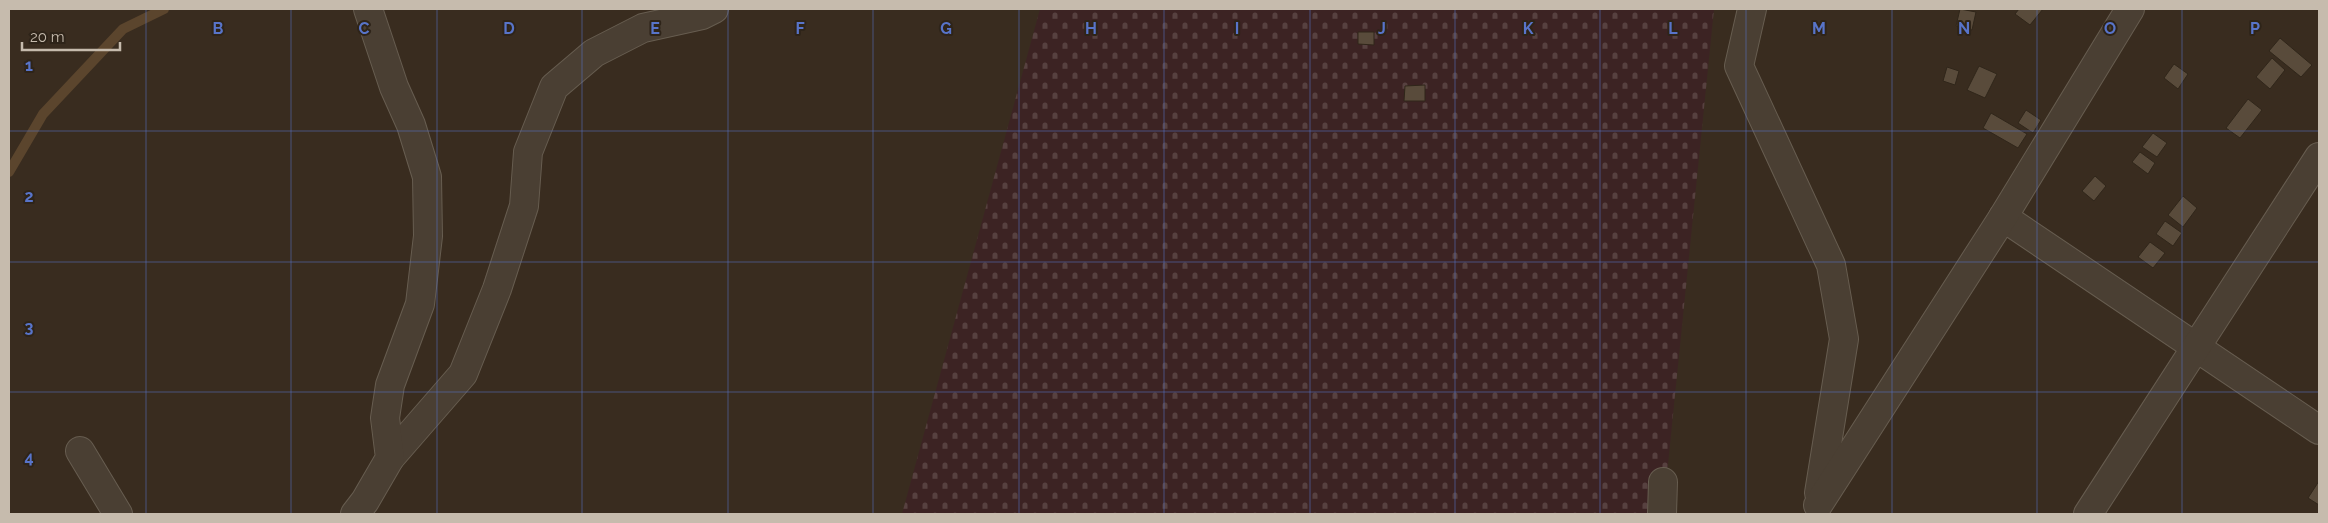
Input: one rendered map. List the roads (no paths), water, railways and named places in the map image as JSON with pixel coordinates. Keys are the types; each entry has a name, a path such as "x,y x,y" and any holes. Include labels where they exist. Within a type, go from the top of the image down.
{"street":[{"path":"368,9 427,177 428,236 420,304 390,385 385,418 390,458"},
{"path":"355,514 365,501 390,458 463,374 497,289 524,206 528,152 554,87 594,53 643,28 702,15 714,9"},
{"path":"1752,9 1739,66 1831,265 1844,339 1826,510"},
{"path":"1826,510 2130,9"},
{"path":"2088,514 2198,347 2319,157"},
{"path":"2003,217 2319,430"},
{"path":"80,451 118,514"},
{"path":"1662,514 1663,482"}],"waterway":[{"path":"9,172 43,114 123,29 164,9"}]}
